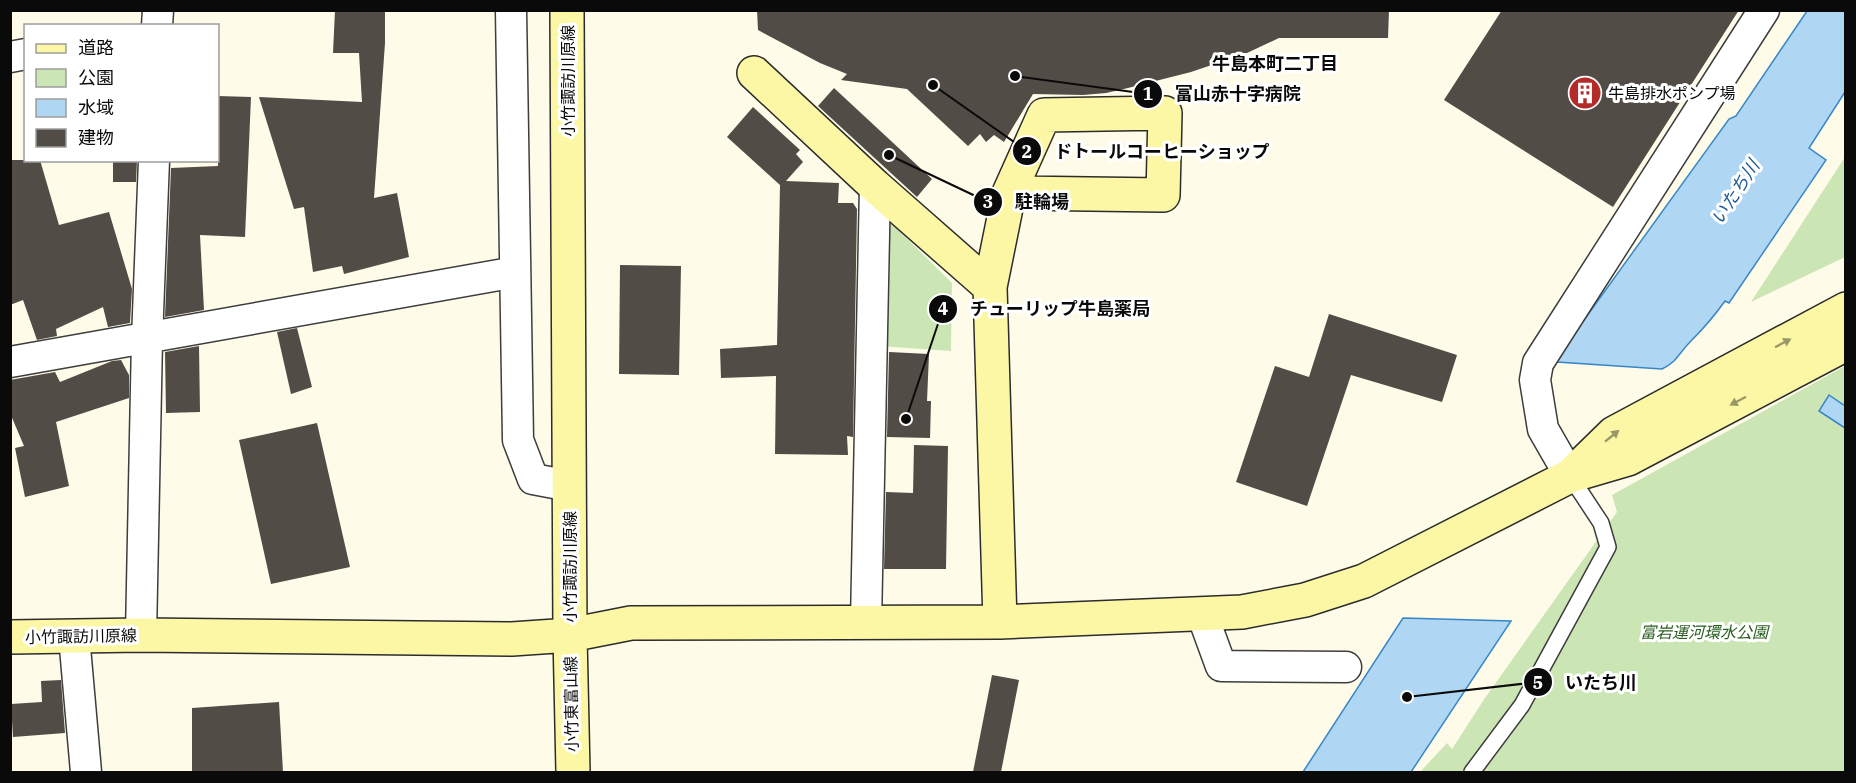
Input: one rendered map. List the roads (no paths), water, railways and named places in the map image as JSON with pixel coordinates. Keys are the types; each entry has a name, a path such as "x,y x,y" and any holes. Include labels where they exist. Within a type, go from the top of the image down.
{"street":[{"path":"511,10 518,441 532,479 570,486"},
{"name":"小竹諏訪川原線","path":"10,637 141,635 512,639 570,635 567,10"},
{"path":"1562,480 1543,429 1535,380 1538,363 1764,10"},
{"path":"753,73 875,186 990,287"},
{"path":"1000,622 990,287 1009,193 1044,115 1165,113 1163,195 1009,193"},
{"path":"141,635 147,339 154,162"},
{"path":"866,623 875,186"},
{"path":"10,362 514,272"},
{"path":"1562,480 1614,433 1845,309"},
{"path":"570,635 631,623 1000,622 1203,614 1242,612 1305,600 1364,581 1562,480 1628,459 1845,344"},
{"path":"1203,614 1221,666 1346,667"},
{"name":"小竹東富山線","path":"570,635 573,772"},
{"path":"74,636 86,772"}],"lane":[{"path":"1472,772 1522,705 1608,547 1601,523 1562,480"}],"water":[{"name":"いたち川","path":"1807,11 1845,11 1845,92 1809,148 1826,160 1729,303 1725,301 1674,361 1662,369 1557,362 1558,356 1729,119 1736,116"},
{"path":"1829,395 1845,406 1845,428 1819,411"},
{"path":"1403,618 1511,621 1411,772 1303,772"}],"place":[{"name":"富山赤十字病院","path":"1015,76"},
{"name":"ドトールコーヒーショップ","path":"933,85"},
{"name":"牛島排水ポンプ場","path":"1585,93"},
{"name":"駐輪場","path":"889,155"},
{"name":"チューリップ牛島薬局","path":"906,419"},
{"name":"いたち川","path":"1407,697"}],"district":[{"name":"牛島本町二丁目","path":"1275,63"}],"park label":[{"name":"富岩運河環水公園","path":"1704,632"}]}
